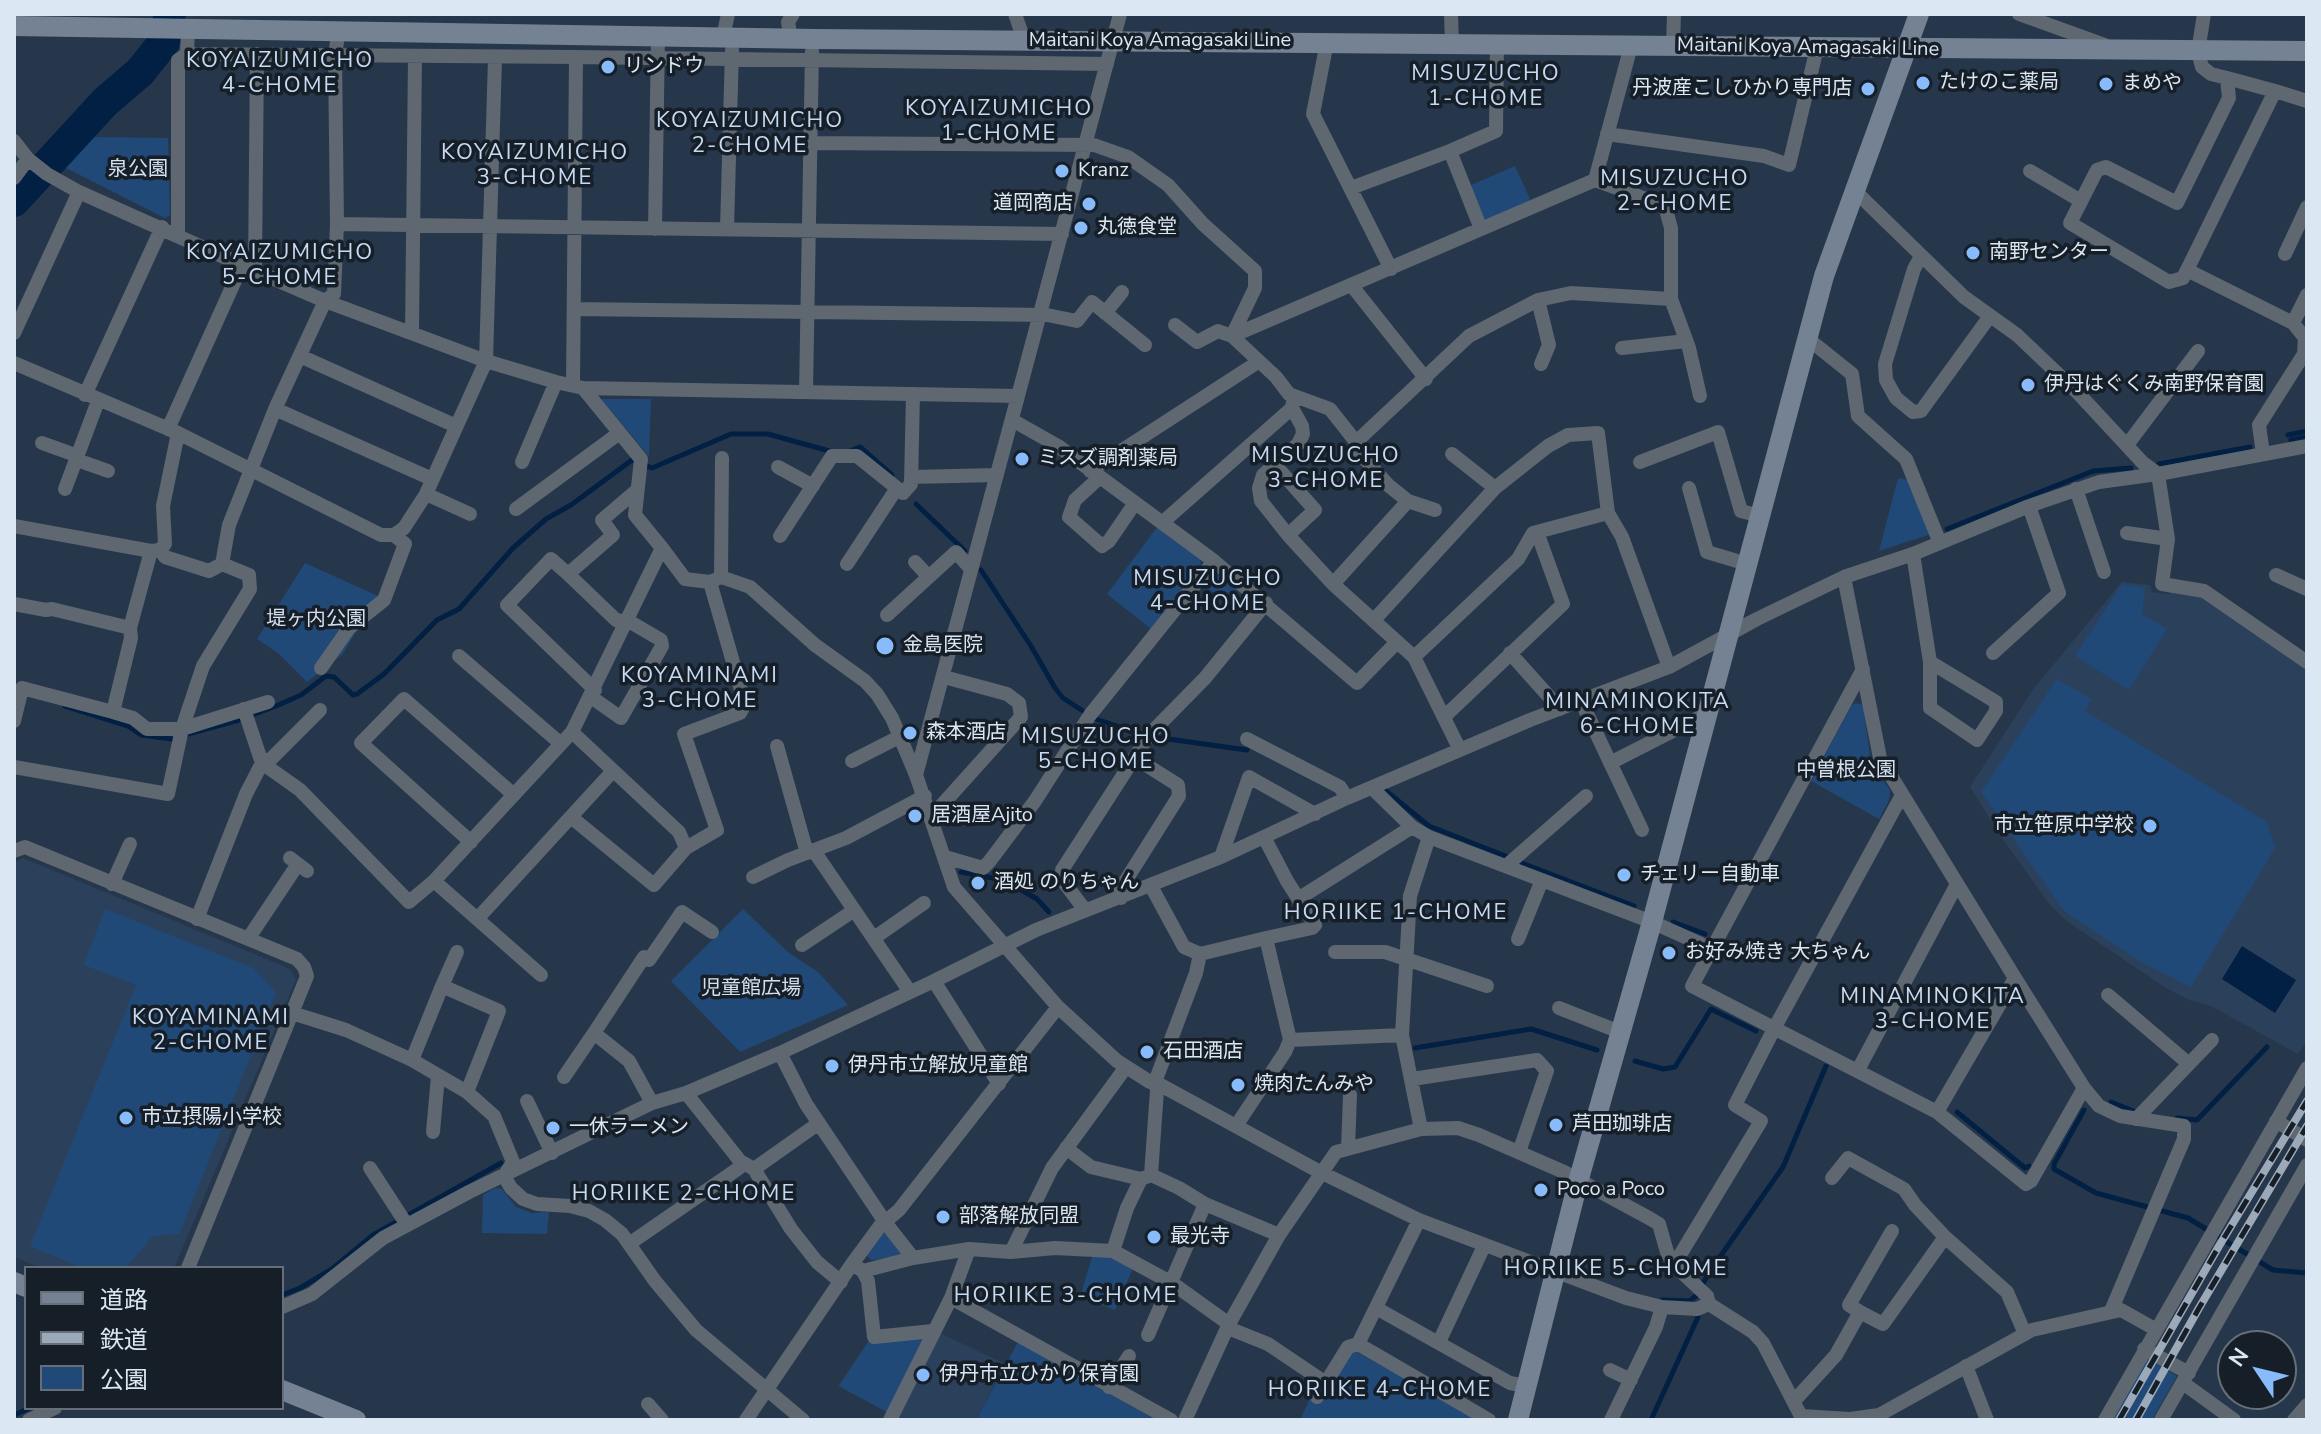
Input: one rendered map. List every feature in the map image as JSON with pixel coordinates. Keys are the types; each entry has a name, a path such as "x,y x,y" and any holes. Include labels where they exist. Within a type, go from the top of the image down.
{"main road":[{"path":"1518,1420 1578,1182 1652,922 1824,276 1919,14"},
{"name":"Maitani Koya Amagasaki Line","path":"14,26 339,30 507,24 658,36 815,39 1114,39 2307,51"},
{"path":"284,1391 356,1420"}],"street":[{"path":"727,229 731,58 728,14"},
{"path":"791,38 788,22 793,14"},
{"path":"1015,14 1024,40"},
{"path":"916,775 1120,14"},
{"path":"1451,14 1452,44"},
{"path":"1673,46 1674,14"},
{"path":"2019,14 2121,51"},
{"path":"2204,14 2198,52 2202,67 2211,74 2307,101"},
{"path":"186,28 187,54"},
{"path":"222,564 229,525 249,469 325,301 334,294 337,224 335,54 339,30"},
{"path":"655,229 658,36"},
{"path":"806,392 811,59 815,39"},
{"path":"1327,42 1313,114 1391,269"},
{"path":"1351,188 1496,131 1497,44"},
{"path":"1595,180 1631,46"},
{"path":"1607,134 1764,156 1789,165 1817,48"},
{"path":"178,235 178,60 187,54 1107,64"},
{"path":"113,712 131,638 130,628 156,550 165,544 163,506 173,431 248,267 257,54"},
{"path":"412,333 415,56"},
{"path":"576,57 573,229 578,387 641,459 635,515 685,579 715,579 750,587 815,645 865,681 877,694 901,736 925,796 954,887 1058,1007 1126,1067 1150,1082 1320,1172 1419,1220 1626,1298 1662,1307 1697,1309 1709,1304"},
{"path":"14,363 173,431 381,535 394,535 404,528 426,494 486,361 495,58"},
{"path":"2227,78 2229,98 2177,203 2106,167 2097,170 2070,223 2169,282 2183,278 2275,91"},
{"path":"14,141 31,162 79,192 325,301 486,361 556,382 578,387 1018,396"},
{"path":"810,143 1094,145 1128,157 1168,185 1203,224 1255,271 1255,288 1232,336"},
{"path":"1450,151 1481,229"},
{"path":"14,178 31,162"},
{"path":"2030,171 2081,201"},
{"path":"1232,336 1595,180 1665,206 1672,237 1671,299 1700,396"},
{"path":"1854,190 1964,297 2017,335 2143,463 2158,474 2168,539 2162,584 2204,591 2307,662"},
{"path":"14,333 79,192"},
{"path":"2285,254 2307,207"},
{"path":"337,224 1062,234"},
{"path":"65,489 77,458 92,398 162,227"},
{"path":"1921,256 1914,269 1885,364 1886,380 1896,398 1913,412 1921,411 1990,316"},
{"path":"2187,270 2293,323 2305,338 2304,354 2259,425 2263,454"},
{"path":"1352,286 1426,379"},
{"path":"1105,313 1122,292"},
{"path":"1356,442 1469,336 1538,300 1571,293 1671,299"},
{"path":"2293,323 2307,295"},
{"path":"1538,300 1549,345 1541,364"},
{"path":"574,309 1047,315 1077,321 1092,302 1145,345"},
{"path":"1175,325 1197,342 1218,331 1232,336 1292,402 1303,434 1298,444 1261,479 1260,497 1288,535 1333,584 1414,657 1460,750"},
{"path":"1807,338 1852,374 1858,416 1906,459 1940,543"},
{"path":"1622,348 1686,341"},
{"path":"300,356 456,426"},
{"path":"2127,445 2196,361"},
{"path":"1135,503 1109,541 1102,546 1069,517 1075,500 1094,475 1258,362"},
{"path":"522,462 556,382"},
{"path":"780,536 832,456 857,456 903,493 911,484 913,394"},
{"path":"1292,402 1330,409 1356,442 1357,450 1388,485 1408,501 1435,510"},
{"path":"1163,522 1292,402"},
{"path":"275,409 432,479"},
{"path":"1012,420 1058,446 1163,522 1266,603 1357,683 1397,642"},
{"path":"1640,462 1718,432 1741,511 1760,516"},
{"path":"1374,620 1495,488 1548,446 1568,435 1598,433 1608,513 1622,537 1669,667"},
{"path":"516,509 618,434"},
{"path":"42,443 108,471"},
{"path":"284,1306 312,1294 383,1238 652,1103 686,1093 780,1053 1085,910 1221,857 1460,750 1669,667 1757,619 1844,577 1913,554 2029,506 2099,482 2307,446"},
{"path":"1452,454 1495,488"},
{"path":"571,817 654,885 686,848 717,830 684,734 740,713 745,704 715,579 722,458"},
{"path":"1274,464 1315,510 1288,535"},
{"path":"778,467 813,486"},
{"path":"911,477 997,475"},
{"path":"847,564 897,488"},
{"path":"1689,488 1707,552 1747,564"},
{"path":"2076,489 2104,572"},
{"path":"568,574 613,535 602,520 636,491"},
{"path":"426,494 470,514"},
{"path":"1333,584 1408,501"},
{"path":"1993,653 2059,593 2029,506"},
{"path":"1414,657 1518,559 1533,533 1608,513"},
{"path":"14,526 156,550 165,557 209,571 222,564"},
{"path":"1444,717 1563,604 1537,532"},
{"path":"2127,533 2168,539"},
{"path":"321,668 349,628 384,600 405,544 394,535"},
{"path":"244,709 262,763 300,790 409,902 434,881 572,732 662,548"},
{"path":"887,615 956,552 971,569"},
{"path":"1913,554 1930,662 1930,708 1977,740 1996,711 1996,702 1930,662"},
{"path":"551,559 568,574 616,620 625,621 661,640 662,646 621,718 507,605 551,559"},
{"path":"945,857 983,868 989,862 1035,801 1090,715 1214,561"},
{"path":"915,562 929,577"},
{"path":"14,767 168,794 182,729 203,666 250,589 249,575 222,564"},
{"path":"1844,577 1880,758 2015,978 2084,1088 2099,1106 2136,1119 2184,1126 2184,1139 2111,1311"},
{"path":"2283,583 2307,589"},
{"path":"1085,910 1063,881 1062,870 1149,735 1205,678 1266,603"},
{"path":"14,604 52,609 130,628"},
{"path":"1510,653 1560,709"},
{"path":"459,656 560,743"},
{"path":"1863,669 1692,986 1937,1112 2026,1184 2031,1181 2084,1088"},
{"path":"932,816 1021,717 1019,703 1007,694 944,677"},
{"path":"14,721 18,687 133,718 147,729 182,729 268,702"},
{"path":"471,842 361,743 404,699 514,795"},
{"path":"1581,701 1642,830"},
{"path":"197,919 246,794 262,763 271,759 320,710"},
{"path":"1610,763 1708,713"},
{"path":"572,732 679,832 686,848"},
{"path":"852,761 901,736"},
{"path":"1247,739 1340,787 1347,798"},
{"path":"777,746 810,852 910,992"},
{"path":"1121,898 1121,888 1179,796 1178,785 1135,758"},
{"path":"478,918 612,772"},
{"path":"1221,857 1249,777 1315,814"},
{"path":"1372,788 1412,827 1429,837 1652,922 1712,949"},
{"path":"1674,1265 1761,1121 1735,1105 1902,795"},
{"path":"753,877 846,838 925,796"},
{"path":"1506,866 1586,796"},
{"path":"1298,899 1412,827"},
{"path":"1151,886 1184,947 1200,954 1312,928 1315,925 1264,837"},
{"path":"1421,1129 1402,1035 1410,896 1429,837"},
{"path":"112,884 130,844"},
{"path":"14,851 25,847 297,959 304,967 307,976 189,1266"},
{"path":"248,939 298,864"},
{"path":"1518,939 1542,880"},
{"path":"434,881 541,975"},
{"path":"1858,1070 1957,884"},
{"path":"874,938 924,903"},
{"path":"802,945 853,911"},
{"path":"565,1066 594,1033 644,957 649,960 682,912 712,932"},
{"path":"1236,1126 1290,1040 1266,938"},
{"path":"412,1060 457,952"},
{"path":"1335,952 1385,952 1487,986"},
{"path":"1113,1251 1127,1208 1146,1177 1157,1090 1155,1082 1196,973 1200,954"},
{"path":"638,967 650,977"},
{"path":"1937,1112 2015,978"},
{"path":"934,981 999,1084"},
{"path":"442,986 499,1011 467,1092"},
{"path":"2108,995 2189,1064"},
{"path":"746,1420 841,1282 857,1268 885,1222 899,1210 1058,1007"},
{"path":"1559,1008 1620,1032"},
{"path":"292,1013 346,1030 412,1060 467,1092 494,1116 513,1162 504,1176"},
{"path":"594,1033 629,1061 652,1103"},
{"path":"1290,1040 1402,1035"},
{"path":"2136,1119 2212,1040"},
{"path":"780,1053 819,1123 885,1222 913,1258"},
{"path":"1412,1079 1537,1060 1547,1071 1519,1152"},
{"path":"1011,1252 1052,1168 1126,1067"},
{"path":"2105,1420 2307,1068"},
{"path":"433,1132 438,1076"},
{"path":"686,1093 740,1161 754,1169 791,1229 817,1262 841,1282"},
{"path":"1348,1148 1350,1095"},
{"path":"527,1101 552,1153"},
{"path":"2276,1121 2307,1140"},
{"path":"754,1169 819,1123"},
{"path":"1185,1420 1228,1326 1279,1235 1336,1152 1421,1129 1458,1128 1519,1152 1564,1172 1659,1224 1674,1265 1707,1296 1709,1304 1753,1332 1763,1343 1802,1418 1879,1415 2032,1330 2121,1310 2155,1329"},
{"path":"1066,1148 1091,1167 1146,1177 1179,1188 1205,1204 1279,1235"},
{"path":"1832,1178 1848,1158 1904,1189 1945,1237 2007,1292 2025,1334"},
{"path":"629,1244 739,1168 740,1161"},
{"path":"2161,1420 2307,1165"},
{"path":"370,1168 407,1225"},
{"path":"504,1176 523,1199 537,1204 570,1206 589,1211 605,1220 629,1244 696,1330 803,1420"},
{"path":"1148,1335 1205,1204"},
{"path":"1317,1397 1348,1347 1358,1344 1419,1220"},
{"path":"1892,1231 1849,1305 1883,1324 1945,1237"},
{"path":"1439,1342 1484,1246"},
{"path":"857,1268 969,1249 1011,1252 1055,1248 1113,1251 1172,1283 1228,1326 1268,1344 1326,1383"},
{"path":"890,1420 951,1298 969,1249"},
{"path":"857,1268 868,1281 874,1337 933,1331"},
{"path":"951,1298 1171,1420"},
{"path":"1611,1420 1631,1380 1646,1331 1662,1307"},
{"path":"1376,1308 1510,1383 1526,1386"},
{"path":"1794,1401 1836,1355 1860,1312"},
{"path":"1358,1344 1489,1420"},
{"path":"2144,1349 2186,1378 2234,1420"},
{"path":"1109,1387 1129,1356"},
{"path":"1966,1366 1987,1420"},
{"path":"1610,1370 1631,1380"},
{"path":"1898,1403 1904,1420"},
{"path":"648,1404 662,1420"},
{"path":"2294,1420 2307,1405"},
{"path":"29,1420 51,1410"}],"shaded area":[{"name":"市立笹原中学校","path":"2122,582 2150,585 2152,592 2169,594 2173,590 2202,595 2307,667 2307,1040 2298,1054 2211,1006 2189,1000 2166,988 2068,922 2050,905 1970,787 2034,688"},
{"name":"市立摂陽小学校","path":"23,858 290,969 296,979 175,1266 36,1266 14,1257 14,863"},
{"path":"2242,946 2296,980 2275,1013 2222,979"},
{"name":"伊丹市立ひかり保育園","path":"940,1333 1005,1364 976,1420 892,1420 888,1413 838,1386 868,1342"}],"green space":[{"name":"泉公園","path":"91,137 168,138 170,215 165,218 64,167"},
{"path":"1515,166 1531,201 1487,220 1483,218 1469,186"},
{"path":"601,399 651,399 649,456"},
{"path":"1898,478 1910,480 1931,534 1879,551"},
{"path":"1158,526 1200,559 1201,565 1151,629 1107,594"},
{"name":"堤ヶ内公園","path":"305,563 378,596 342,655 307,682 278,653 257,639"},
{"path":"1212,573 1218,573 1239,588 1227,603 1203,585"},
{"path":"2122,584 2145,588 2142,614 2167,629 2129,690 2075,656"},
{"path":"2057,679 2091,699 2085,711 2267,822 2275,848 2191,987 2141,962 2064,911 1981,792"},
{"name":"中曽根公園","path":"1852,705 1863,705 1871,763 1890,790 1889,800 1879,819 1811,781"},
{"path":"105,909 253,968 276,992 179,1234 153,1236 127,1266 77,1266 30,1246 136,985 84,965"},
{"name":"児童館広場","path":"743,909 789,953 818,972 848,1005 740,1052 671,981"},
{"path":"495,1188 502,1189 516,1207 532,1213 549,1212 547,1234 482,1233 483,1195"},
{"path":"883,1233 888,1234 903,1255 901,1258 871,1260 866,1255"},
{"path":"1108,1253 1134,1266 1115,1310 1080,1297 1093,1254"},
{"path":"922,1340 887,1412 839,1386 869,1341"},
{"path":"1018,1342 1156,1420 976,1420"},
{"path":"1353,1350 1480,1420 1300,1420 1311,1396"},
{"path":"2147,1359 2177,1376 2152,1420 2113,1420"}],"waterway":[{"path":"14,201 105,102 140,72 164,42 170,14"},
{"path":"2288,435 2307,431"},
{"path":"188,734 276,706 301,695 326,676 334,677 353,695 357,694 384,674 437,620 459,609 513,548 546,519 571,505 632,460 652,468 731,434 768,434 833,452"},
{"path":"2291,440 2307,437"},
{"path":"850,451 860,447 892,475"},
{"path":"2159,464 2250,447"},
{"path":"1947,529 2093,471 2131,468"},
{"path":"916,504 965,551"},
{"path":"981,570 1055,688 1063,698 1086,713"},
{"path":"65,706 128,726 141,735 172,739"},
{"path":"1096,719 1143,735"},
{"path":"1154,737 1247,750"},
{"path":"1386,791 1429,826 1508,857"},
{"path":"1519,862 1634,906"},
{"path":"961,872 993,878 1016,887 1037,899 1049,912"},
{"path":"1673,922 1705,934"},
{"path":"1635,1061 1663,1069 1675,1067 1711,1009 1756,1031"},
{"path":"1415,1048 1531,1029 1597,1050"},
{"path":"2177,1118 2197,1120 2267,1047"},
{"path":"1702,1286 1783,1167 1826,1066"},
{"path":"2111,1102 2136,1112"},
{"path":"2084,1110 2054,1169 2096,1193 2188,1218 2273,1270 2307,1273"},
{"path":"1957,1112 2025,1168 2029,1166"},
{"path":"284,1294 332,1269 373,1235 501,1163"},
{"path":"1662,1300 1690,1301 1697,1295"},
{"path":"1651,1420 1698,1317"},
{"path":"14,1415 25,1410"}],"railway":[{"path":"2119,1420 2307,1101"},
{"path":"2136,1420 2307,1126"}],"place":[{"name":"リンドウ","path":"608,67"},
{"name":"たけのこ薬局","path":"1923,83"},
{"name":"まめや","path":"2106,84"},
{"name":"丹波産こしひかり専門店","path":"1868,89"},
{"name":"Kranz","path":"1062,171"},
{"name":"道岡商店","path":"1089,204"},
{"name":"丸徳食堂","path":"1081,228"},
{"name":"南野センター","path":"1973,253"},
{"name":"伊丹はぐくみ南野保育園","path":"2028,385"},
{"name":"ミスズ調剤薬局","path":"1022,459"},
{"name":"金島医院","path":"885,646"},
{"name":"森本酒店","path":"910,733"},
{"name":"居酒屋Ajito","path":"915,816"},
{"name":"市立笹原中学校","path":"2150,826"},
{"name":"チェリー自動車","path":"1624,875"},
{"name":"酒処 のりちゃん","path":"978,883"},
{"name":"お好み焼き 大ちゃん","path":"1669,953"},
{"name":"石田酒店","path":"1147,1052"},
{"name":"伊丹市立解放児童館","path":"832,1066"},
{"name":"焼肉たんみや","path":"1238,1085"},
{"name":"市立摂陽小学校","path":"126,1118"},
{"name":"芦田珈琲店","path":"1556,1125"},
{"name":"一休ラーメン","path":"553,1128"},
{"name":"Poco a Poco","path":"1541,1190"},
{"name":"部落解放同盟","path":"943,1217"},
{"name":"最光寺","path":"1154,1237"},
{"name":"伊丹市立ひかり保育園","path":"923,1375"}],"district":[{"name":"KOYAIZUMICHO 4-CHOME","path":"280,74"},
{"name":"MISUZUCHO 1-CHOME","path":"1486,88"},
{"name":"KOYAIZUMICHO 1-CHOME","path":"999,122"},
{"name":"KOYAIZUMICHO 2-CHOME","path":"750,134"},
{"name":"KOYAIZUMICHO 3-CHOME","path":"535,166"},
{"name":"MISUZUCHO 2-CHOME","path":"1675,192"},
{"name":"KOYAIZUMICHO 5-CHOME","path":"280,266"},
{"name":"MISUZUCHO 3-CHOME","path":"1326,470"},
{"name":"MISUZUCHO 4-CHOME","path":"1208,592"},
{"name":"KOYAMINAMI 3-CHOME","path":"700,690"},
{"name":"MINAMINOKITA 6-CHOME","path":"1638,716"},
{"name":"MISUZUCHO 5-CHOME","path":"1096,750"},
{"name":"HORIIKE 1-CHOME","path":"1396,914"},
{"name":"MINAMINOKITA 3-CHOME","path":"1933,1010"},
{"name":"KOYAMINAMI 2-CHOME","path":"211,1032"},
{"name":"HORIIKE 2-CHOME","path":"684,1195"},
{"name":"HORIIKE 5-CHOME","path":"1616,1270"},
{"name":"HORIIKE 3-CHOME","path":"1066,1297"},
{"name":"HORIIKE 4-CHOME","path":"1380,1391"}]}
